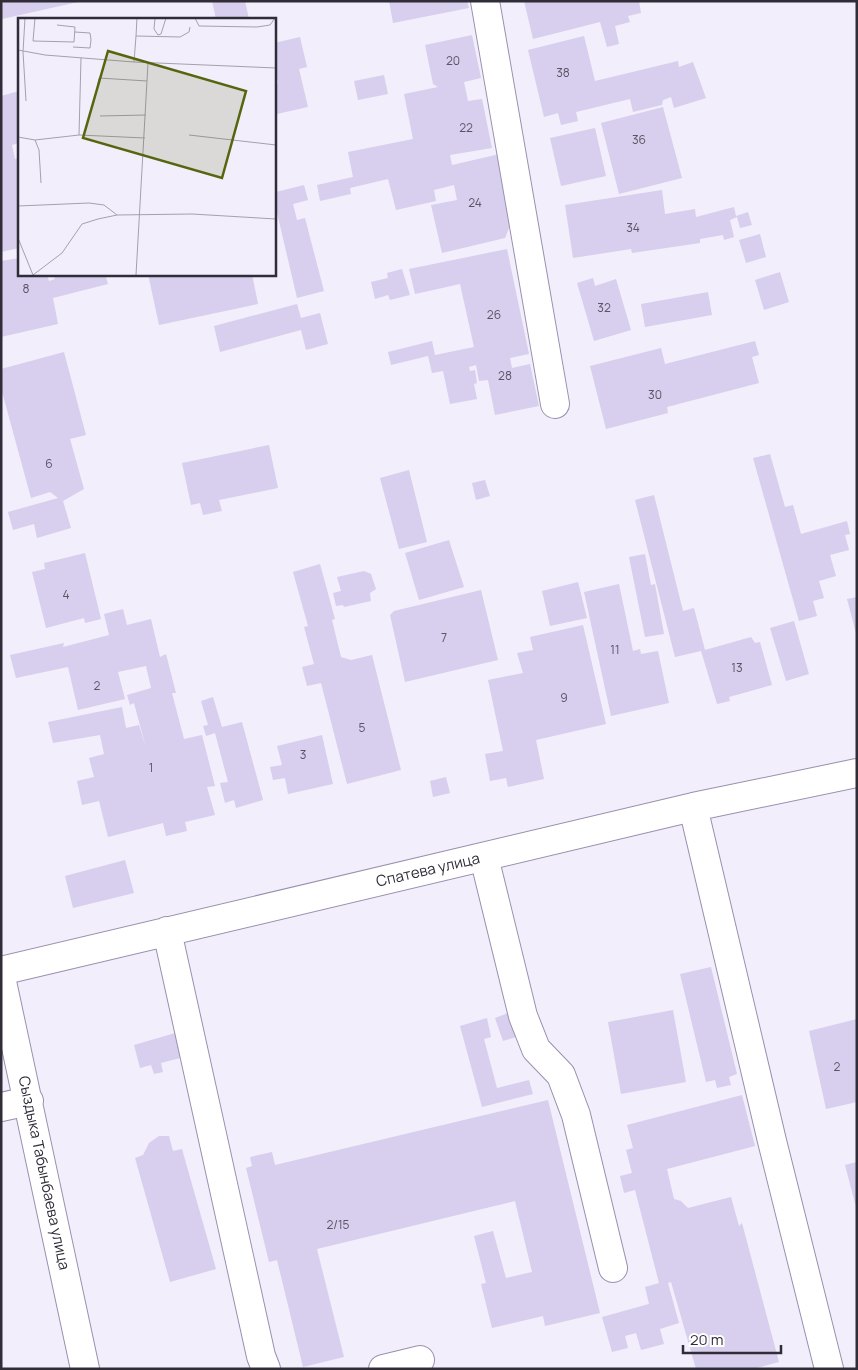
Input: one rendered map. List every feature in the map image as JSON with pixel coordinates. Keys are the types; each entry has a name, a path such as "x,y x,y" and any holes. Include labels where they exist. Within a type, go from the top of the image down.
{"street":[{"path":"485,1 555,404"},
{"name":"Спатева улица","path":"1,971 693,807 857,773"},
{"path":"693,807 772,1141 829,1369"},
{"path":"484,857 523,1016 536,1049 561,1075 576,1115 613,1268"},
{"path":"167,932 261,1356 266,1369"},
{"name":"Сыздыка Табынбаева улица","path":"1,977 85,1369"},
{"path":"1,1107 29,1101"},
{"path":"382,1369 420,1360"}],"building":[{"path":"1,1 78,1 78,2 2,19"},
{"path":"212,1 245,1 249,18 216,18"},
{"path":"389,1 467,1 469,8 393,23"},
{"path":"524,1 639,1 641,13 628,16 630,22 615,26 619,44 607,47 600,22 533,39"},
{"path":"472,35 481,78 464,82 468,101 482,99 492,148 450,155 452,165 504,153 513,189 503,191 511,223 505,238 442,253 431,205 457,200 454,185 434,190 436,201 396,210 388,179 350,188 351,194 320,201 317,185 353,177 348,152 413,139 404,94 438,87 433,84 425,45"},
{"path":"584,36 595,81 678,61 679,67 693,62 706,98 674,108 671,97 663,100 662,105 633,112 630,99 576,112 578,121 561,125 558,113 544,117 528,50"},
{"path":"300,37 307,67 299,69 308,107 277,114 275,84 278,83 275,68 275,43"},
{"path":"384,75 388,94 358,100 354,81"},
{"path":"18,91 18,143 12,145 15,159 18,158 18,248 1,252 1,96"},
{"path":"663,107 682,178 619,194 601,123"},
{"path":"595,128 606,176 561,186 550,138"},
{"path":"304,185 308,200 293,204 297,220 305,218 324,291 297,298 275,204 276,192"},
{"path":"662,190 665,214 695,209 696,217 734,207 736,216 748,212 752,225 740,228 737,217 730,220 734,237 724,240 723,235 700,239 700,243 632,253 631,249 573,258 565,205"},
{"path":"760,234 766,257 746,263 739,240"},
{"path":"507,249 529,354 510,358 512,368 530,364 539,406 495,415 488,380 479,381 476,365 469,367 470,371 475,370 477,383 474,384 477,399 450,404 443,371 432,373 428,356 391,365 388,352 432,341 435,355 474,347 460,284 415,294 409,269"},
{"path":"18,258 18,275 47,275 49,281 55,279 53,275 105,275 108,284 53,298 58,324 1,337 1,261"},
{"path":"402,269 410,295 390,300 388,295 375,299 371,282 388,278 387,273"},
{"path":"780,272 789,302 764,310 755,280"},
{"path":"148,275 252,275 258,304 159,325"},
{"path":"593,278 595,286 616,279 631,330 594,341 577,283"},
{"path":"708,292 712,315 645,327 641,304"},
{"path":"297,304 301,318 320,313 328,344 306,350 301,330 220,352 214,326"},
{"path":"755,341 759,355 752,357 759,383 667,407 668,413 606,429 590,366 661,348 665,364"},
{"path":"64,352 86,435 70,439 84,489 63,501 71,528 37,538 34,524 13,530 8,512 58,498 50,492 31,498 1,388 1,369"},
{"path":"269,445 278,488 219,500 222,511 203,515 200,503 191,505 182,463"},
{"path":"770,454 785,507 793,505 801,534 847,521 850,534 845,535 849,550 830,555 836,576 819,581 824,598 813,601 817,616 799,621 753,458"},
{"path":"409,470 427,542 399,549 380,478"},
{"path":"485,480 490,496 476,500 472,483"},
{"path":"654,495 683,611 694,608 705,650 751,637 755,643 760,642 772,685 729,697 730,701 717,704 701,651 675,657 635,500"},
{"path":"449,540 464,587 419,600 405,553"},
{"path":"85,553 101,619 85,623 84,618 46,628 32,572 45,569 44,563"},
{"path":"645,554 651,585 655,584 664,634 645,637 629,557"},
{"path":"320,564 335,619 332,620 341,657 351,660 372,655 401,770 347,784 321,683 307,686 302,667 314,664 304,627 308,626 293,572"},
{"path":"364,571 371,574 376,589 370,593 371,601 344,607 343,605 336,606 333,593 341,591 337,577"},
{"path":"578,582 587,618 550,626 542,591"},
{"path":"619,584 633,651 640,649 641,654 658,651 669,703 611,716 584,592"},
{"path":"481,590 498,660 405,682 390,615 394,611"},
{"path":"857,597 857,633 856,633 847,599"},
{"path":"123,609 127,625 151,619 160,657 166,654 176,693 172,693 184,739 202,735 215,786 207,787 215,815 185,822 187,831 166,836 163,823 108,837 99,801 82,805 77,781 94,777 89,758 104,754 100,735 53,743 48,722 122,707 126,728 139,725 146,748 134,703 130,705 127,695 151,688 146,666 118,672 125,699 78,710 68,667 16,678 10,655 64,643 63,647 109,635 104,614"},
{"path":"794,621 809,674 786,681 770,628"},
{"path":"583,625 606,724 536,740 544,779 508,787 506,778 490,781 485,754 503,751 488,680 523,673 517,653 533,650 530,637"},
{"path":"213,697 222,727 242,722 263,800 236,808 234,800 225,803 220,783 228,782 215,733 206,736 203,726 208,725 201,701"},
{"path":"322,735 333,784 288,794 285,778 273,780 270,767 282,765 277,746"},
{"path":"446,777 450,793 433,797 430,781"},
{"path":"125,860 134,893 73,908 65,876"},
{"path":"711,967 737,1074 729,1077 731,1085 717,1088 715,1080 706,1082 680,974"},
{"path":"673,1010 686,1082 621,1094 608,1022"},
{"path":"508,1013 516,1037 503,1041 495,1018"},
{"path":"487,1018 491,1037 484,1039 497,1088 529,1080 533,1094 482,1107 460,1026"},
{"path":"857,1019 857,1102 826,1109 809,1031"},
{"path":"182,1031 188,1056 161,1063 163,1072 154,1074 151,1065 140,1068 134,1045"},
{"path":"742,1095 755,1146 667,1169 674,1199 681,1201 688,1208 731,1197 739,1226 742,1223 779,1362 753,1369 696,1369 671,1282 668,1283 679,1323 660,1329 664,1344 641,1350 636,1333 625,1336 628,1348 612,1352 602,1317 649,1304 645,1287 659,1283 635,1190 624,1193 620,1176 632,1173 626,1150 633,1148 627,1125"},
{"path":"548,1100 600,1313 545,1326 543,1316 492,1328 481,1284 486,1283 474,1236 493,1231 506,1278 532,1272 515,1201 317,1249 344,1357 303,1367 277,1260 269,1262 246,1168 252,1166 250,1157 272,1152 275,1165"},
{"path":"159,1136 169,1136 173,1151 182,1149 216,1269 170,1282 135,1158 143,1155 149,1143"},
{"path":"857,1162 857,1207 856,1207 845,1165"}]}
